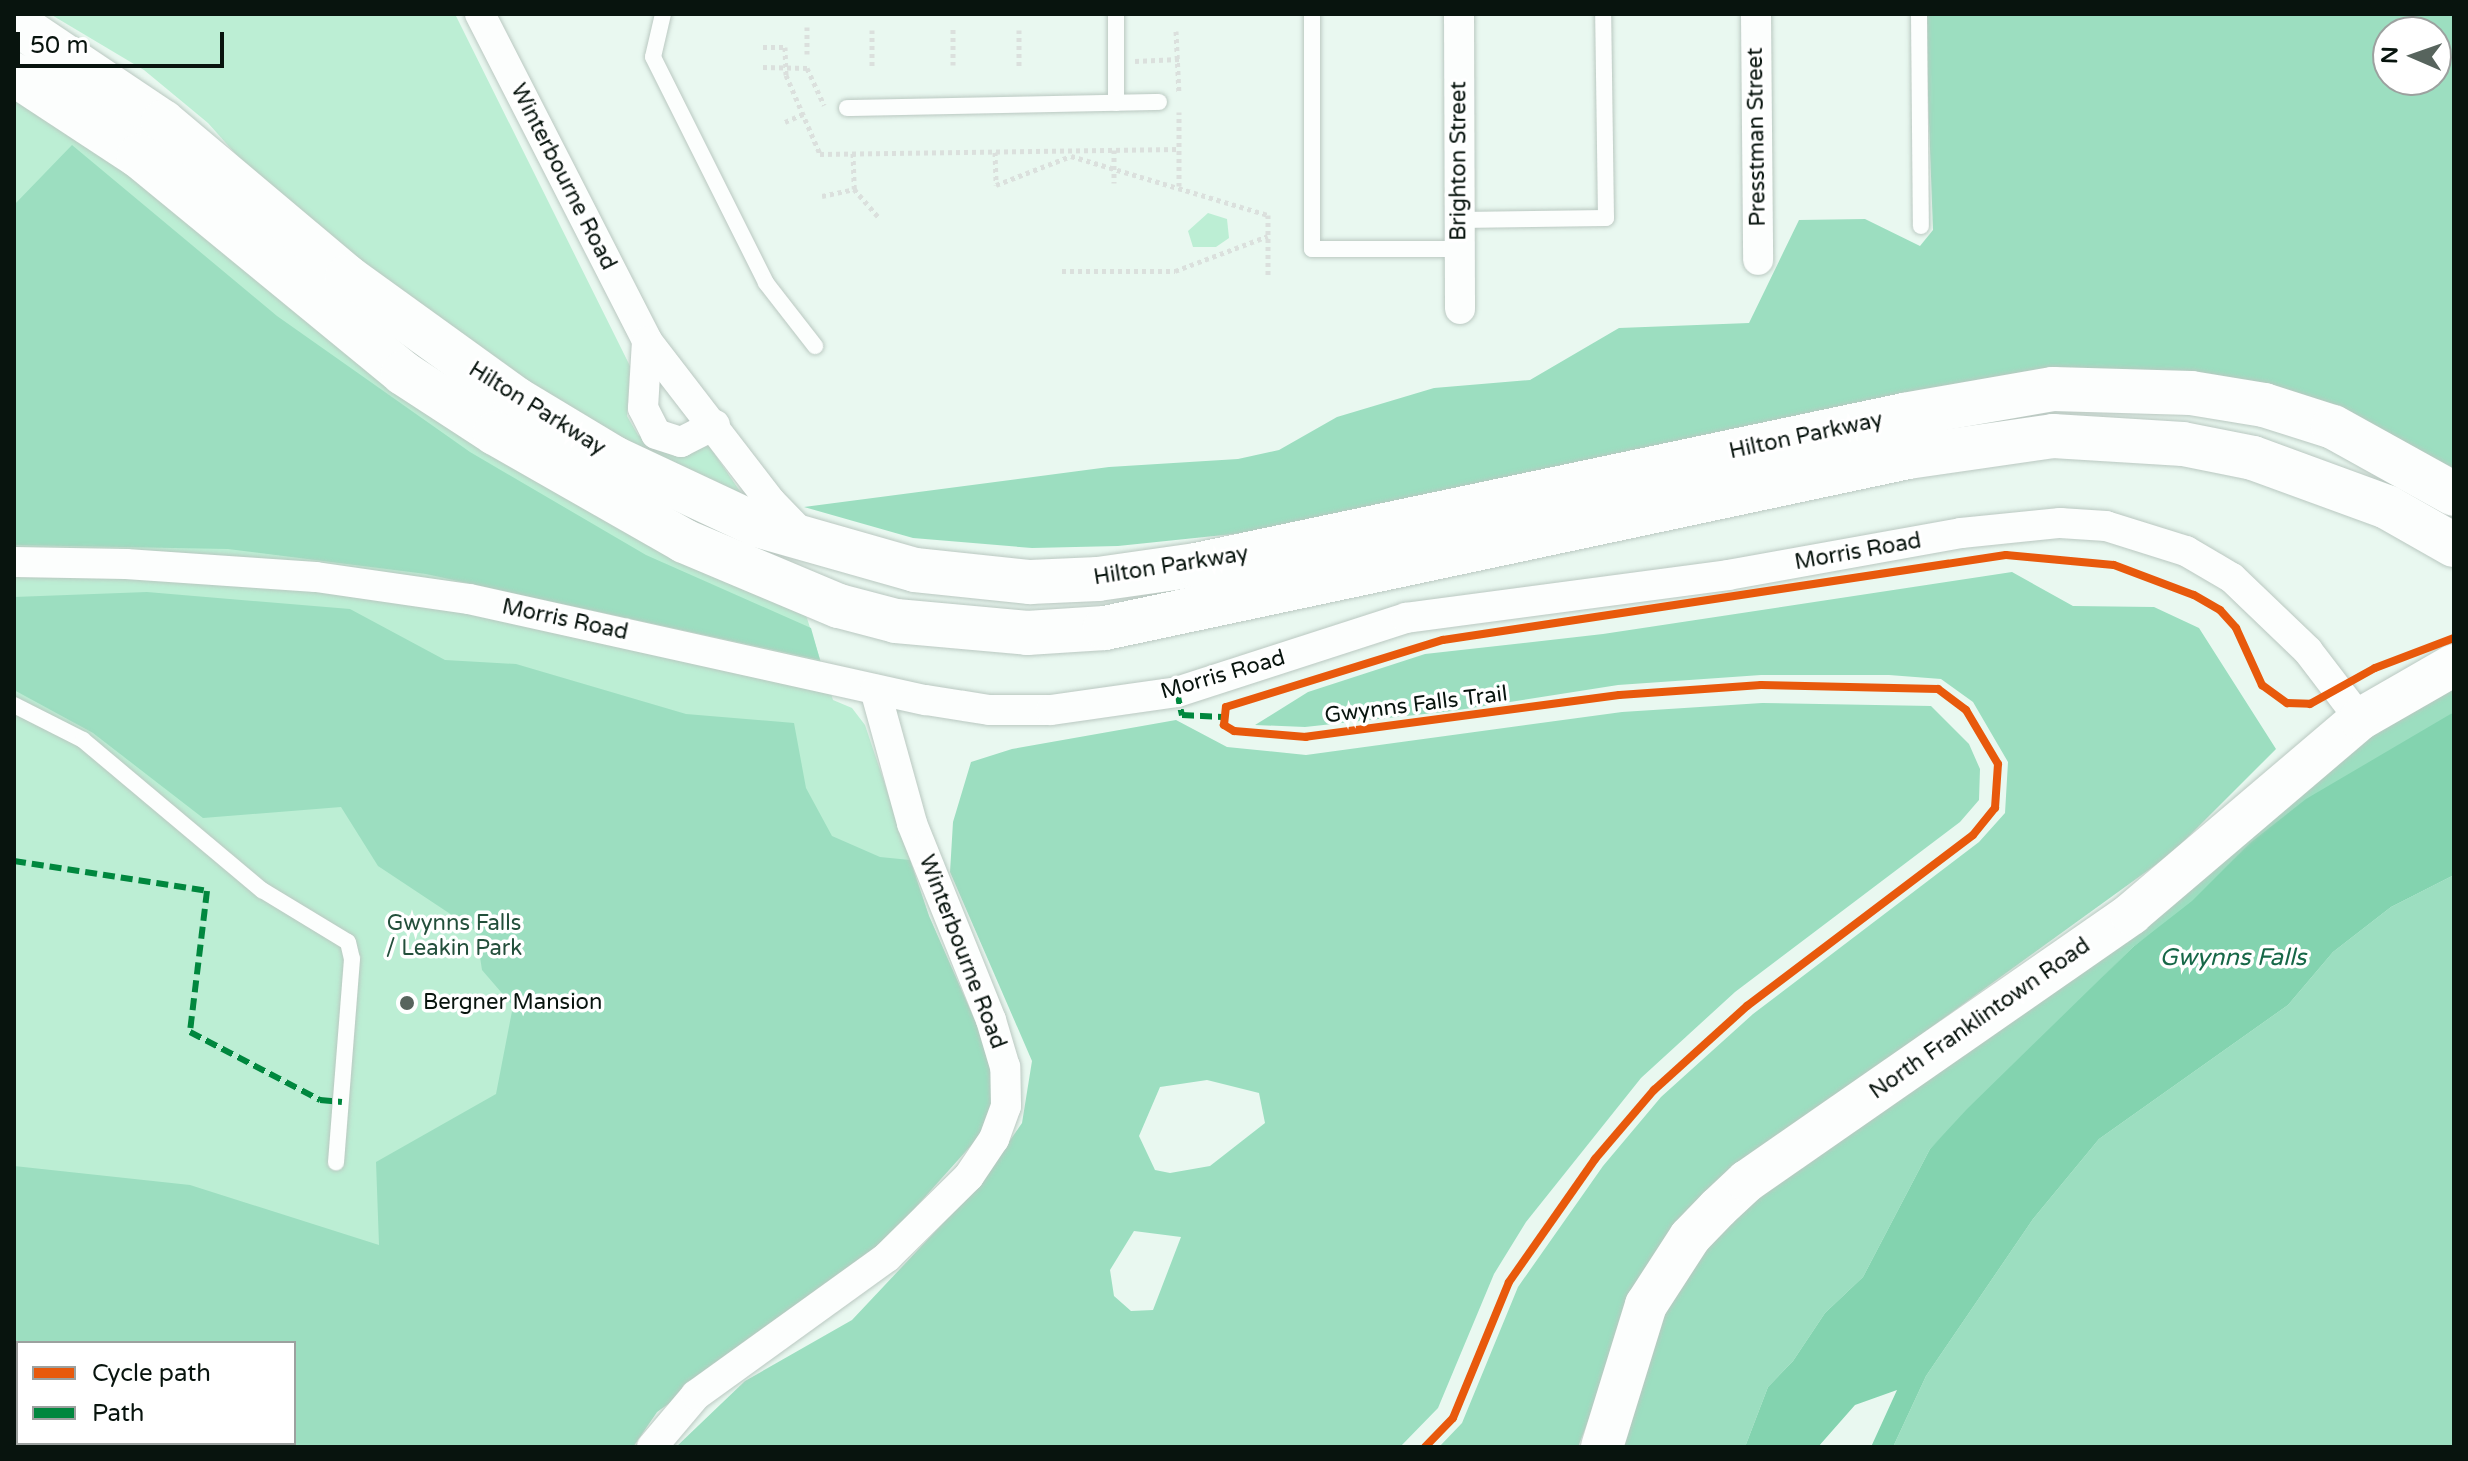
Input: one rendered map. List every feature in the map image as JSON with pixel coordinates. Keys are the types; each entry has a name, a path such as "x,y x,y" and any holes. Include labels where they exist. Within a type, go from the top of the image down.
{"main road":[{"name":"Hilton Parkway","path":"14,22 163,122 347,277 516,399 614,458 703,502 815,545 915,570 1030,582 1098,579 1196,565 1904,415 2053,389 2191,393 2264,405 2333,427 2454,494"},
{"name":"Hilton Parkway","path":"14,74 139,156 403,373 495,433 684,541 839,606 896,621 1027,633 1105,628 1908,457 2053,436 2183,444 2253,458 2387,507 2454,545"}],"street":[{"name":"Winterbourne Road","path":"480,14 647,341 715,425 771,502 815,545"},
{"name":"Brighton Street","path":"1459,14 1460,309"},
{"name":"Presstman Street","path":"1756,14 1758,260"},
{"path":"647,341 643,408 656,434 681,442 715,425"},
{"name":"Morris Road","path":"14,562 232,570 469,599 875,690 989,710 1112,702 1191,687 1406,618 1728,575 1961,533 2060,523 2151,536 2232,578 2308,651 2360,719"},
{"name":"North Franklintown Road","path":"1602,1447 1646,1305 1690,1237 1747,1181 2131,914 2360,719 2454,665"},
{"name":"Winterbourne Road","path":"652,1447 696,1395 887,1257 969,1176 994,1139 1006,1106 1002,1055 912,823 875,690"}],"lane":[{"path":"663,14 653,57 766,283 815,346"},
{"path":"1116,14 1116,103"},
{"path":"1312,14 1312,249 1606,218 1603,14"},
{"path":"1919,14 1921,226"},
{"path":"847,108 1159,102"},
{"path":"14,705 83,740 262,890 348,942 352,959 336,1162"}],"path":[{"path":"953,26 953,65"},
{"path":"807,27 807,54"},
{"path":"872,30 872,68"},
{"path":"1019,30 1019,67"},
{"path":"1129,45 1129,61 1179,59"},
{"path":"763,47 785,47 786,68 820,154 1071,153 1179,149"},
{"path":"763,67 807,68 824,105"},
{"path":"785,122 803,114"},
{"path":"1114,150 1114,183"},
{"path":"995,152 996,185 1071,153 1268,215 1268,275"},
{"path":"853,153 854,189 878,217"},
{"path":"822,196 854,189"},
{"path":"1062,271 1175,271 1268,236"}],"green space":[{"path":"50,14 455,14 630,366 627,416 638,435 665,453 709,446 746,500 567,413 274,197 208,123 144,70"},
{"name":"Gwynns Falls / Leakin Park","path":"14,93 806,615 833,700 852,708 865,725 929,916 986,1046 657,1412 633,1447 14,1447"},
{"path":"1208,213 1227,219 1229,238 1216,247 1193,247 1188,231"}],"shaded area":[{"path":"1925,14 2454,14 2454,470 2365,423 2238,382 1292,528 1118,546 1032,548 913,538 804,507 1109,467 1238,459 1279,450 1337,417 1434,388 1530,380 1619,328 1749,323 1799,220 1865,219 1920,246 1933,230"},
{"path":"72,145 277,316 470,452 646,555 811,628 820,660 426,574 228,549 14,545 14,205"},
{"path":"2012,572 2073,606 2154,607 2199,628 2276,749 2172,853 1720,1180 1652,1257 1578,1447 1439,1447 1462,1423 1518,1287 1603,1166 1661,1097 1753,1014 1979,842 2005,813 2008,762 1973,702 1941,679 1889,675 1761,675 1618,685 1452,711 1305,727 1255,725 1308,692 1425,654 1603,634"},
{"path":"147,592 350,609 445,660 516,664 686,714 794,723 806,788 832,836 880,857 910,860 929,916 986,1046 996,1096 984,1131 864,1265 657,1412 633,1447 14,1447 14,1166 190,1185 379,1245 376,1162 496,1094 513,1006 482,970 476,931 378,866 341,807 203,818 93,733 14,690 14,597"},
{"path":"2454,679 2454,712 2133,947 1930,1149 1863,1277 1825,1313 1793,1361 1768,1387 1745,1447 1611,1447 1647,1328 1754,1187 2376,726"},
{"path":"1762,703 1931,706 1969,744 1980,769 1979,800 1960,822 1735,992 1641,1078 1526,1222 1494,1274 1438,1408 1400,1447 676,1447 745,1381 852,1320 980,1184 1022,1123 1032,1061 950,872 953,822 971,762 1012,749 1176,720 1227,747 1306,755 1622,712","holes":["1207,1080 1259,1093 1265,1123 1210,1166 1170,1173 1155,1170 1139,1136 1160,1087","1134,1231 1181,1237 1153,1310 1131,1311 1114,1296 1110,1270"]},
{"path":"2454,875 2454,1447 1893,1447 1926,1376 2033,1219 2099,1139 2288,1005 2333,952 2391,907"}],"water":[{"name":"Gwynns Falls","path":"2454,712 2454,875 2391,907 2333,952 2288,1005 2099,1139 2033,1219 1926,1376 1893,1447 1871,1447 1897,1390 1855,1405 1818,1447 1745,1447 1768,1387 1793,1361 1825,1313 1863,1277 1930,1149 1967,1109 2133,947 2192,901 2250,843 2306,799"}],"marked path":[{"path":"1177,692 1182,715 1222,717"},
{"path":"14,861 207,891 190,1032 320,1100 342,1102"}],"cycle path":[{"name":"Gwynns Falls Trail","path":"1425,1447 1453,1418 1509,1282 1595,1159 1654,1090 1747,1006 1973,835 1995,808 1998,764 1966,710 1938,689 1761,685 1619,695 1306,737 1234,731 1224,725 1226,707 1443,640 2006,555 2114,565 2194,595 2220,610 2236,628 2262,685 2287,703 2310,704 2375,668 2454,638"}],"place":[{"name":"Bergner Mansion","path":"407,1003"}]}
